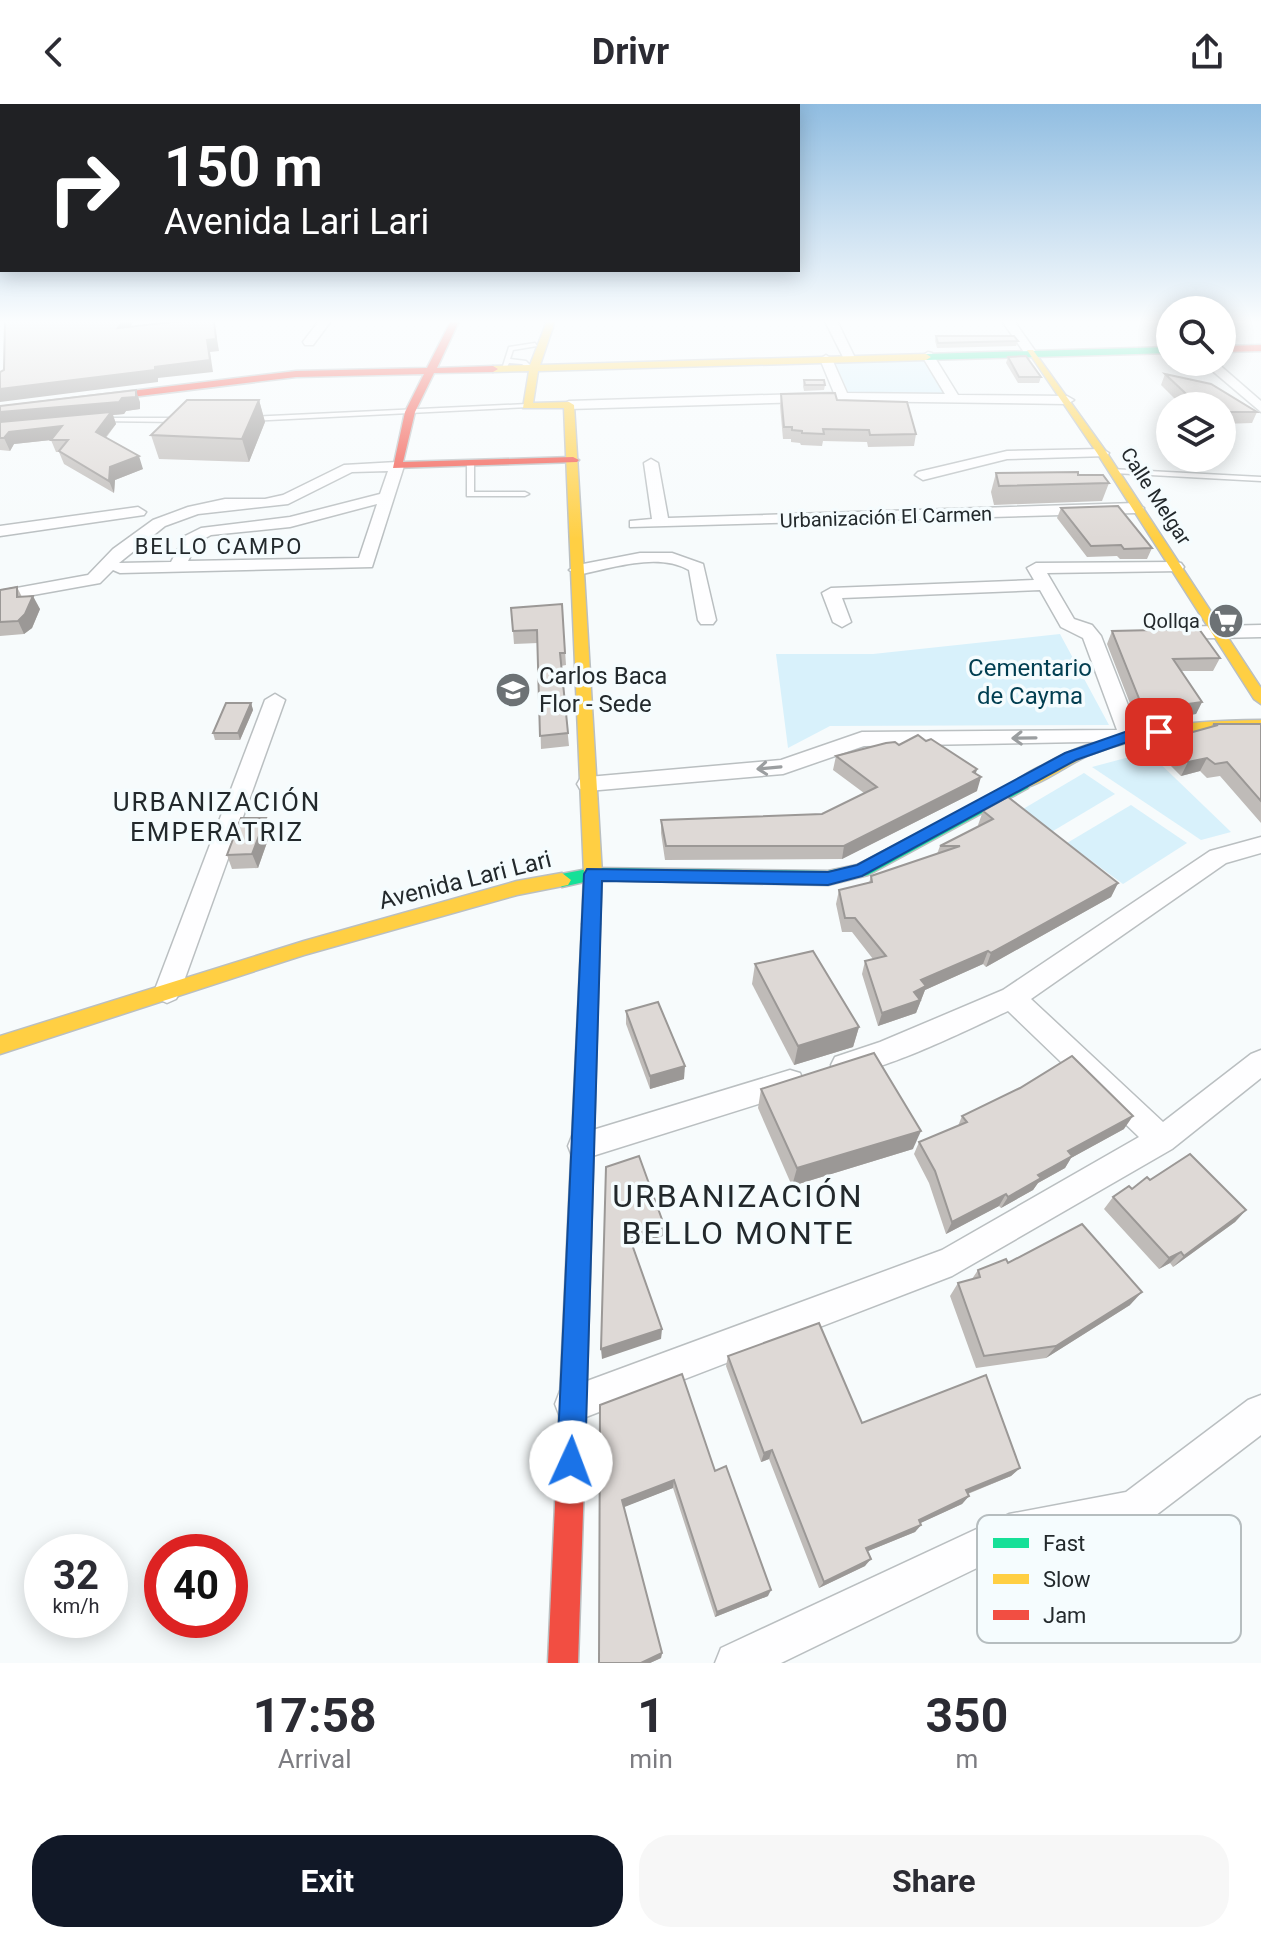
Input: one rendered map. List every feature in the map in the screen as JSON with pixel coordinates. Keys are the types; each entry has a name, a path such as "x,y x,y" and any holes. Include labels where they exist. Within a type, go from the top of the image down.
{"street":[{"path":"0,410 134,394"},
{"path":"120,568 366,563 397,466 410,412 419,394"},
{"path":"529,394 527,406 842,397 1067,400"},
{"path":"951,394 954,399"},
{"name":"Calle Melgar","path":"1062,394 1261,699"},
{"path":"1245,394 1261,408"},
{"path":"563,1663 593,874 569,405"},
{"path":"923,475 1007,455 1102,453"},
{"path":"0,596 94,579 119,553 159,523 194,510 225,504 265,504 288,499 316,488 349,468 573,460"},
{"path":"651,463 661,524"},
{"path":"177,567 191,539 207,531 290,522 387,497"},
{"name":"Urbanización El Carmen","path":"636,524 1136,508"},
{"path":"0,531 138,512"},
{"path":"578,570 636,559 680,558 697,568 707,620"},
{"path":"1130,736 1100,635 1067,623 1036,568 1175,567"},
{"path":"842,622 831,593 1045,585"},
{"path":"1155,634 1261,631"},
{"path":"167,992 275,700"},
{"path":"588,784 783,767 862,739 1075,745 1206,725 1261,725"},
{"name":"Avenida Lari Lari","path":"0,1045 304,948 517,888 593,874 828,878 862,870 1075,745"},
{"path":"583,1146 886,1052 1012,998 1218,857 1261,845"},
{"path":"1012,998 1162,1140"},
{"path":"573,1404 948,1262 1162,1140 1261,1062"},
{"path":"1103,1515 1134,1509 1261,1413"},
{"path":"736,1663 977,1548"}],"lane":[{"path":"236,419 527,406"},
{"path":"82,423 113,419 191,420"},
{"path":"470,463 470,494 525,494"},
{"path":"1114,471 1261,479"}],"green space":[{"name":"Cementario de Cayma","path":"1060,634 1109,725 830,726 788,748 776,654 873,654"},
{"path":"1148,752 1231,832 1201,840 1092,767"},
{"path":"1084,773 1115,794 1048,834 1018,812"},
{"path":"1131,805 1187,843 1123,884 1067,843"}],"building":[{"path":"104,394 136,394 136,397 122,398 119,402 0,412 0,406"},
{"path":"781,394 835,394 837,400 907,402 916,434 870,435 869,430 823,429 824,434 802,433 792,430 792,427 784,427"},
{"path":"1236,399 1257,412 1236,412"},
{"path":"187,400 259,400 242,439 151,435"},
{"path":"111,412 96,432 139,456 110,467 109,481 59,451 68,440 51,440 62,426 9,432 0,438 0,422"},
{"path":"1078,472 1078,475 1103,475 1109,483 999,486 996,473"},
{"path":"1118,506 1152,548 1091,546 1061,508"},
{"path":"17,587 17,597 33,596 25,614 18,621 0,622 0,590"},
{"path":"562,604 565,653 560,653 568,733 540,736 537,630 513,631 511,608"},
{"path":"1199,629 1220,658 1173,659 1202,702 1153,709 1142,706 1112,631"},
{"path":"226,703 251,703 238,733 213,733"},
{"path":"1213,724 1261,724 1261,801 1227,762 1215,764 1207,758 1188,762 1164,740 1218,725"},
{"path":"918,735 926,741 931,739 977,769 973,772 981,777 844,846 666,846 661,820 822,814 877,787 836,756 886,743 899,745"},
{"path":"1008,797 1118,883 991,953 988,951 921,980 926,986 914,992 920,1000 882,1013 865,961 886,956 855,918 845,918 839,890 872,882 871,876 960,846 940,846 993,819 983,811"},
{"path":"241,818 266,818 252,854 227,855"},
{"path":"813,951 859,1027 798,1046 755,964"},
{"path":"658,1002 685,1066 650,1076 626,1011"},
{"path":"874,1053 921,1131 797,1168 761,1089"},
{"path":"1072,1056 1133,1116 1068,1151 1072,1156 1038,1175 1041,1178 1008,1197 1006,1194 952,1222 935,1171 919,1142 967,1122 962,1116 1020,1088"},
{"path":"1190,1154 1246,1210 1184,1256 1181,1252 1169,1258 1113,1197 1129,1186 1132,1189 1147,1177 1150,1180"},
{"path":"639,1156 664,1225 629,1236 662,1329 601,1349 606,1167"},
{"path":"1082,1224 1142,1292 1056,1346 984,1356 958,1283 980,1277 978,1270 1006,1259 1008,1263"},
{"path":"819,1323 862,1423 986,1375 1020,1468 966,1490 969,1496 919,1520 921,1525 866,1548 871,1559 824,1582 772,1450 764,1453 728,1356"},
{"path":"682,1374 715,1471 726,1466 771,1590 717,1612 674,1480 622,1500 662,1653 641,1663 599,1663 600,1405"}],"traffic: fast":[{"path":"562,880 593,874 828,878 862,870 1022,784"},
{"path":"570,1482 591,924"}],"traffic: slow":[{"path":"529,394 527,406 569,405 593,874 591,924"},
{"path":"1060,394 1102,453 1261,699"},
{"path":"1022,784 1077,754 1121,738 1191,727 1261,725"},
{"path":"0,1045 304,948 517,888 562,880"}],"traffic: jam":[{"path":"0,410 134,394"},
{"path":"419,394 410,412 397,466 573,460"},
{"path":"563,1663 570,1482"}],"place":[{"name":"Qollqa","path":"1226,621"},
{"name":"Carlos Baca Flor - Sede","path":"513,690"}],"district":[{"name":"BELLO CAMPO","path":"219,546"},
{"name":"URBANIZACIÓN EMPERATRIZ","path":"217,817"},
{"name":"URBANIZACIÓN BELLO MONTE","path":"738,1214"}],"route":[{"path":"571,1462 593,874 828,878 862,870 1070,757 1130,736 1159,732"}]}
